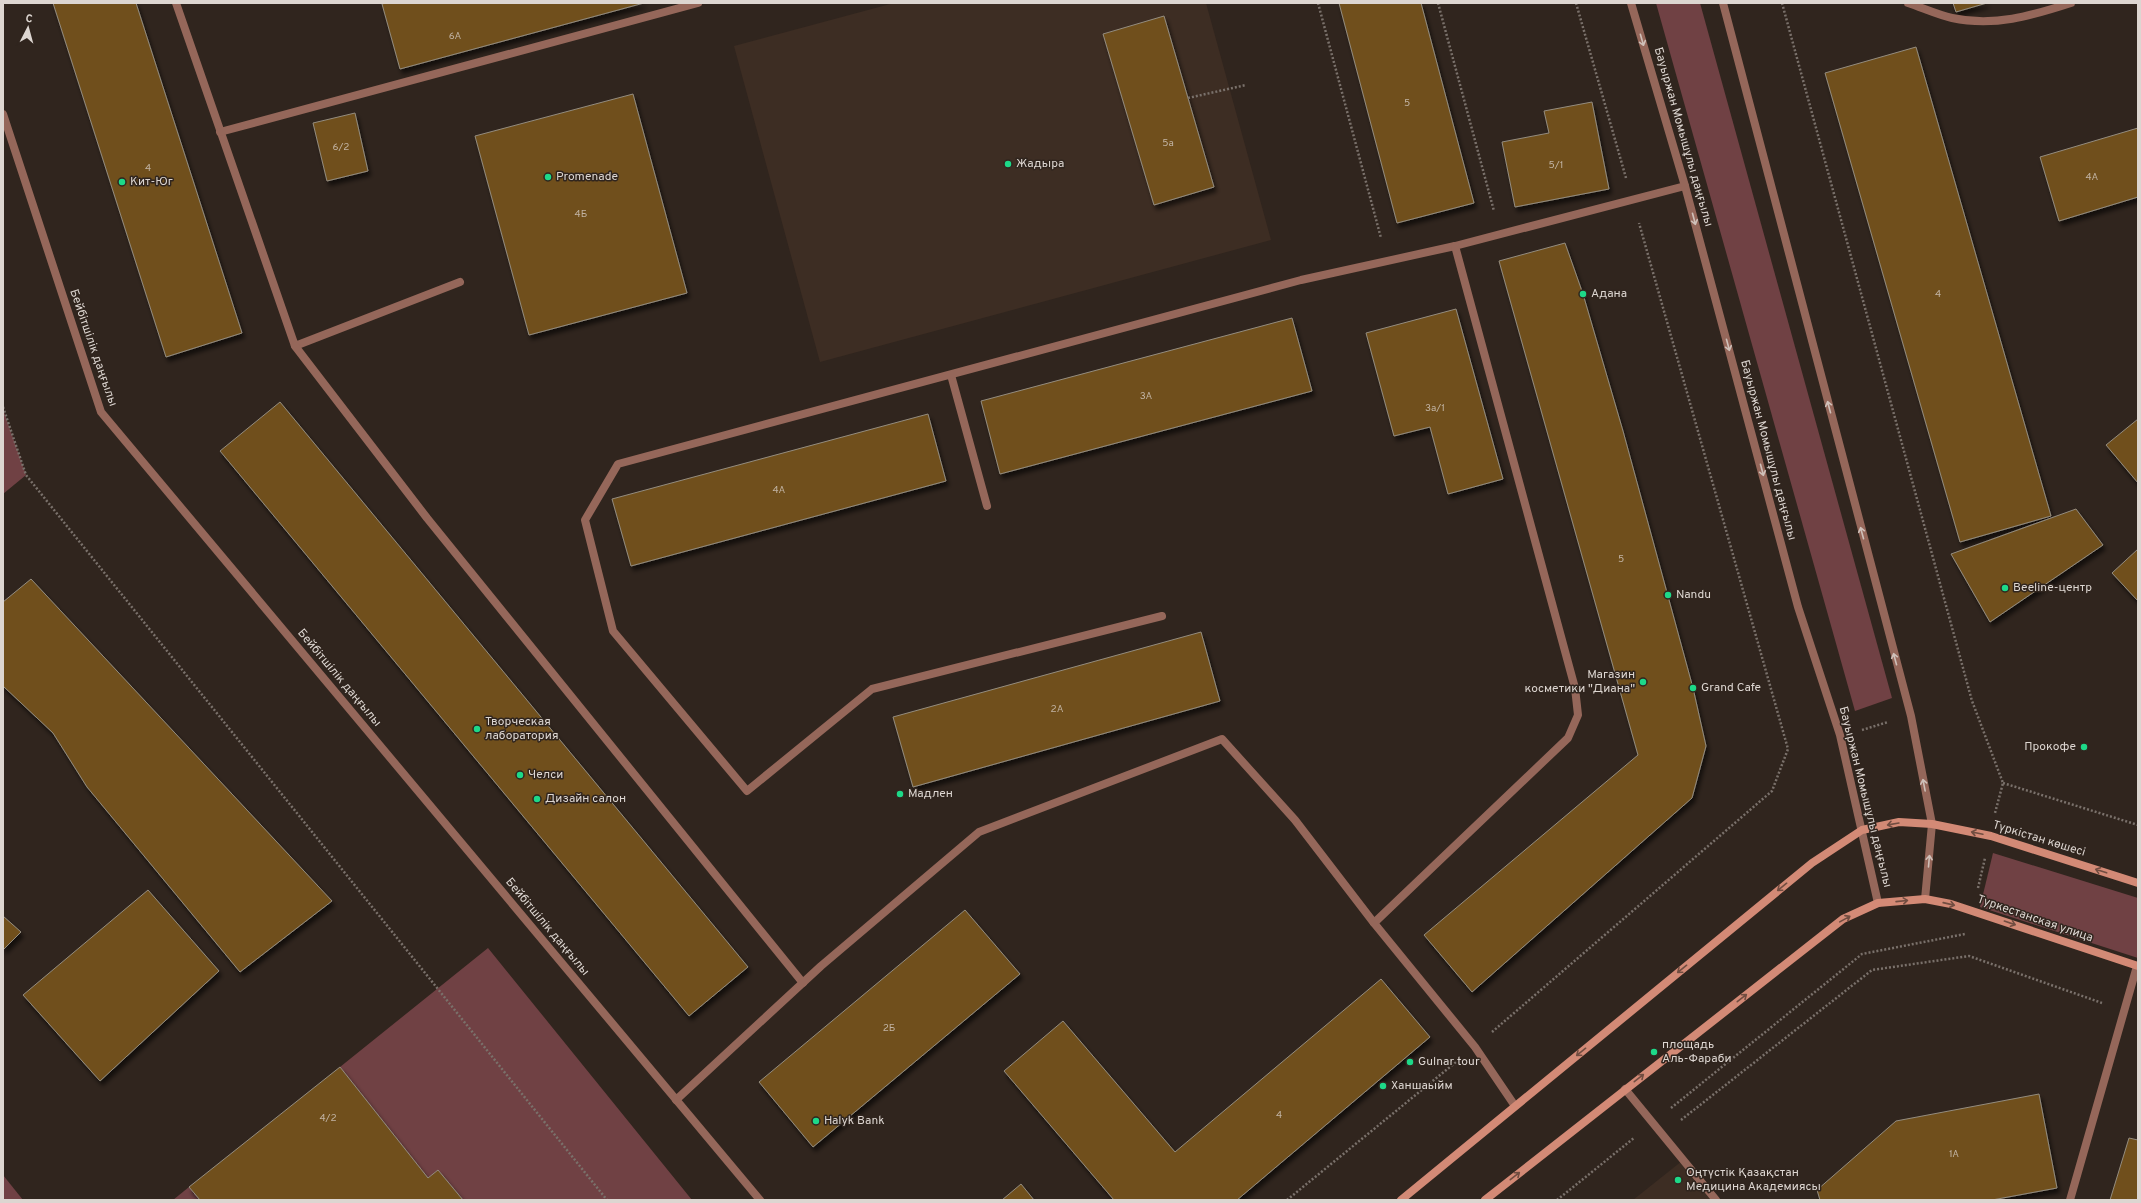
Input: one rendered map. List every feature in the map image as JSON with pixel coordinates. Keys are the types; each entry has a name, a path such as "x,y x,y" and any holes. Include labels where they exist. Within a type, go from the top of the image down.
{"main road":[{"path":"1401,1200 1812,863 1862,830 1899,822 1932,824"},
{"name":"Түркістан көшесі","path":"1932,824 1991,836 2138,883"},
{"path":"1484,1200 1843,919 1878,903 1925,899"},
{"name":"Туркестанская улица","path":"1925,899 1973,910 2138,966"}],"street":[{"path":"176,3 294,346 427,518 804,983"},
{"path":"220,132 698,3"},
{"name":"Бауыржан Момышұлы даңғылы","path":"1631,3 1685,186 1798,607 1840,735 1878,903"},
{"path":"1723,3 1911,716 1932,824 1925,899"},
{"path":"1908,3 1952,18 1986,22 2016,19 2071,3"},
{"name":"Бейбітшілік даңғылы","path":"3,114 101,412 760,1200"},
{"path":"1162,616 872,689 747,790 613,631 585,520 618,464 1301,280 1455,246 1685,186"},
{"path":"1374,923 1568,738 1578,715 1575,688 1455,246"},
{"path":"294,346 460,282"},
{"path":"950,375 987,506"},
{"path":"676,1100 804,983 979,832 1222,739 1295,820 1374,923 1475,1047 1515,1106"},
{"path":"2070,1200 2138,966"},
{"path":"1625,1089 1716,1200"}],"path":[{"path":"1318,3 1388,261"},
{"path":"1438,3 1500,234"},
{"path":"1287,1200 1475,1047 1772,791 1788,749 1576,3"},
{"path":"1782,3 1972,701 2003,783 1995,813"},
{"path":"1188,98 1246,85"},
{"path":"3,407 26,475 607,1200"},
{"path":"1859,730 1894,721"},
{"path":"2003,783 2138,825"},
{"path":"1977,890 1987,852"},
{"path":"1557,1200 1862,954 1966,934"},
{"path":"1663,1134 1872,970 1969,956 2124,1011"}],"shaded area":[{"name":"Жадыра","path":"894,3 1206,3 1271,240 820,362 734,46"},
{"path":"1656,3 1700,3 1892,698 1855,711"},
{"path":"3,409 26,475 3,494"},
{"path":"1993,853 2138,898 2138,958 1980,907"},
{"path":"488,948 692,1200 463,1200 438,1170 428,1178 340,1067"},
{"name":"Оңтүстік Қазақстан Медицина Академиясы","path":"1682,1161 1714,1200 1633,1200"},
{"path":"3,1175 23,1200 3,1200"},
{"path":"189,1187 200,1200 173,1200"}],"building":[{"path":"53,3 136,3 242,333 166,357"},
{"path":"644,3 400,69 382,4"},
{"path":"1339,3 1421,3 1474,203 1397,223"},
{"path":"1953,3 1987,3 1956,12"},
{"path":"1164,16 1214,187 1154,205 1103,34"},
{"path":"1916,47 2051,516 1960,542 1825,73"},
{"path":"633,94 687,293 529,335 475,136"},
{"path":"1592,102 1609,189 1515,207 1502,142 1549,133 1544,111"},
{"path":"355,113 368,171 327,181 313,123"},
{"path":"2138,128 2138,197 2059,221 2040,157"},
{"path":"1565,243 1583,294 1623,431 1693,688 1706,746 1692,798 1472,992 1424,935 1638,755 1499,261"},
{"path":"1456,309 1503,479 1448,494 1430,427 1394,436 1366,333"},
{"path":"1292,318 1312,391 1000,474 981,401"},
{"path":"280,402 748,967 689,1016 220,451"},
{"path":"928,414 946,481 631,566 612,499"},
{"path":"2138,419 2138,483 2106,445"},
{"name":"Beeline-центр","path":"2076,509 2103,545 1990,622 1951,554"},
{"path":"2138,549 2138,601 2112,573"},
{"path":"31,579 332,901 240,972 87,787 53,733 3,686 3,602"},
{"path":"1201,632 1220,701 913,787 893,717"},
{"path":"148,890 219,971 100,1081 23,995"},
{"path":"965,910 1020,974 813,1147 759,1082"},
{"path":"3,916 21,932 3,950"},
{"path":"1381,979 1430,1037 1237,1200 1114,1200 1004,1071 1063,1021 1175,1152"},
{"path":"340,1067 428,1178 438,1170 463,1200 200,1200 189,1187"},
{"path":"2039,1094 2057,1188 1992,1200 1820,1200 1817,1190 1896,1121"},
{"path":"2129,1138 2138,1140 2138,1200 2110,1200"},
{"path":"1021,1184 1034,1200 1002,1200"}],"place":[{"name":"Жадыра","path":"1008,164"},
{"name":"Promenade","path":"548,177"},
{"name":"Кит-Юг","path":"122,182"},
{"name":"Адана","path":"1583,294"},
{"name":"Beeline-центр","path":"2005,588"},
{"name":"Nandu","path":"1668,595"},
{"name":"Магазин косметики \"Диана\"","path":"1643,682"},
{"name":"Grand Cafe","path":"1693,688"},
{"name":"Творческая лаборатория","path":"477,729"},
{"name":"Прокофе","path":"2084,747"},
{"name":"Челси","path":"520,775"},
{"name":"Мадлен","path":"900,794"},
{"name":"Дизайн салон","path":"537,799"},
{"name":"площадь Аль-Фараби","path":"1654,1052"},
{"name":"Gulnar tour","path":"1410,1062"},
{"name":"Ханшаыйм","path":"1383,1086"},
{"name":"Halyk Bank","path":"816,1121"},
{"name":"Оңтүстік Қазақстан Медицина Академиясы","path":"1678,1180"}]}
